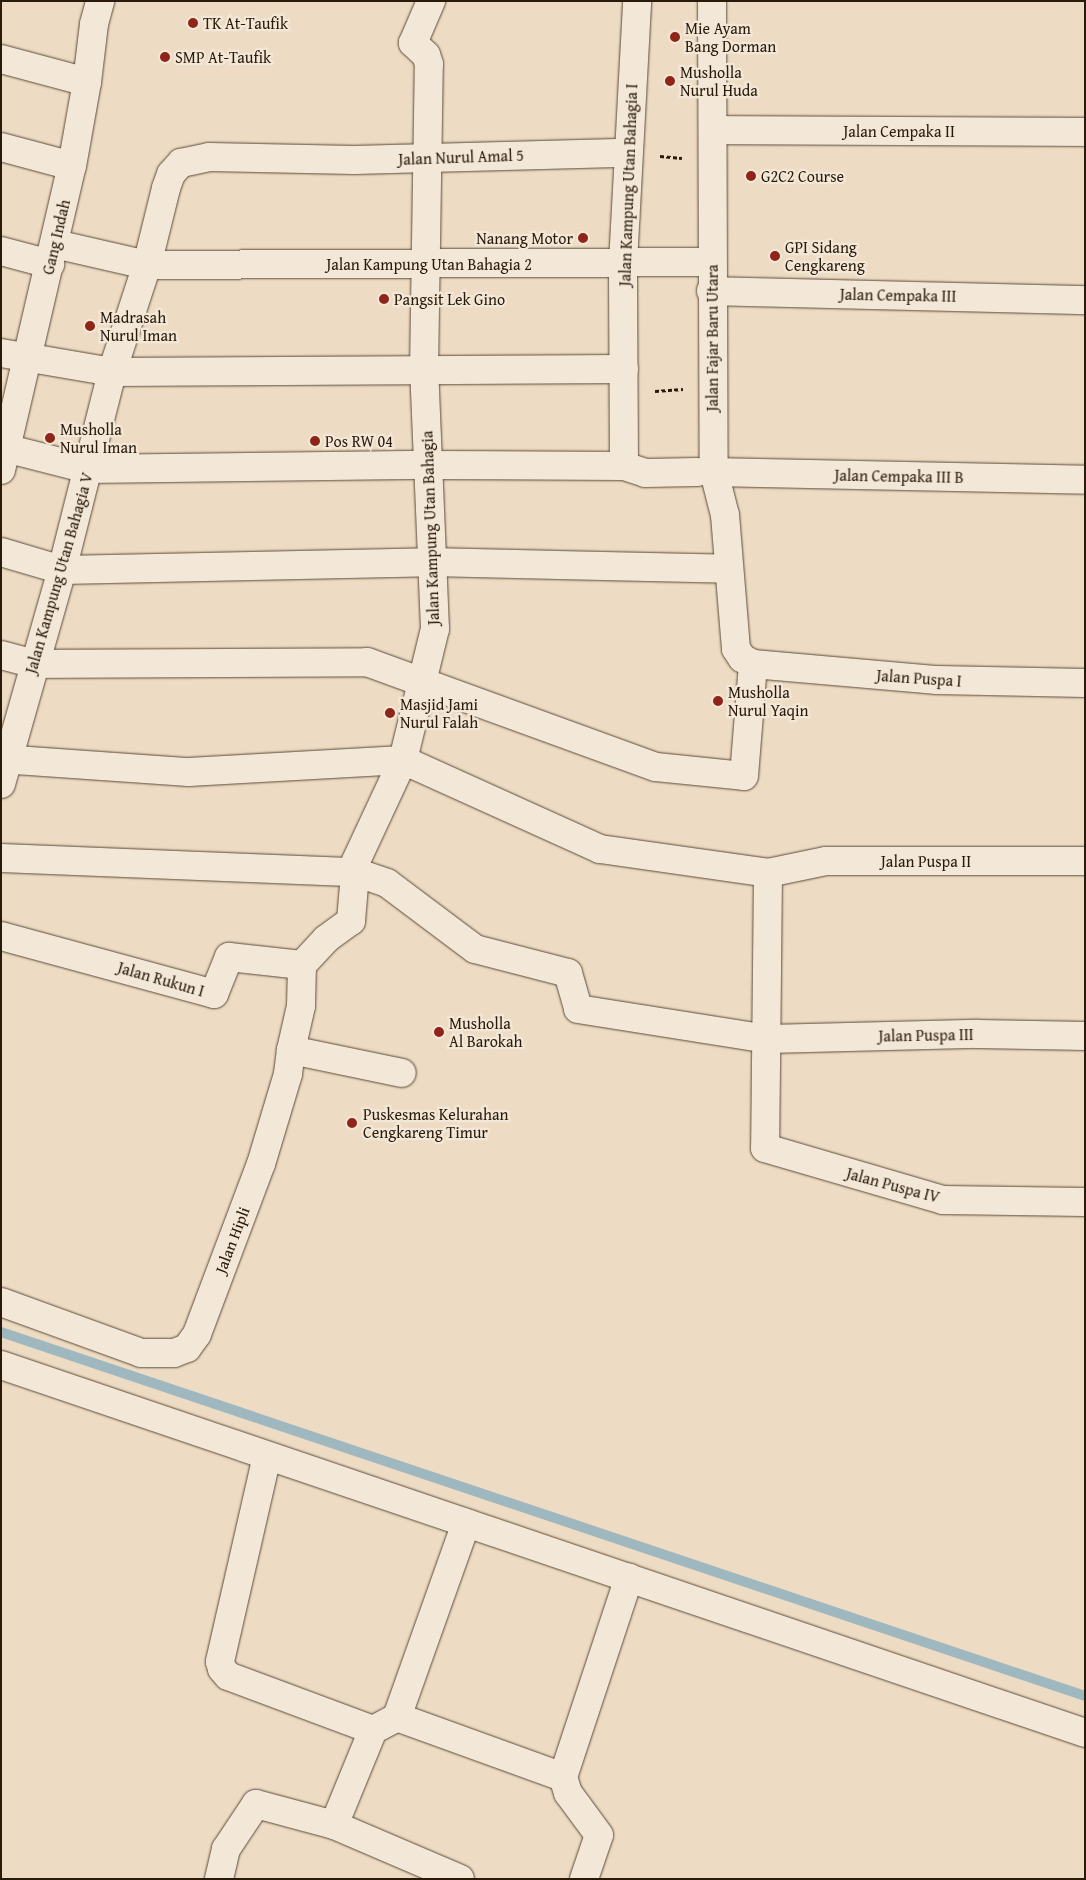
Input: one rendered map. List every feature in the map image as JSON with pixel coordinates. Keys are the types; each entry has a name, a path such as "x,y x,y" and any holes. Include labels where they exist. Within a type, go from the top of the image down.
{"street":[{"name":"Gang Indah","path":"3,455 28,359 72,166 88,82 94,24 100,1"},
{"name":"Jalan Kampung Utan Bahagia","path":"302,965 326,939 351,921 355,872 362,847 403,760 420,680 435,628 430,562 424,371 424,264 429,64 413,40 431,1"},
{"name":"Jalan Kampung Utan Bahagia I","path":"624,466 623,263 627,153 637,1"},
{"name":"Jalan Fajar Baru Utara","path":"712,1 712,388 705,472 725,515 736,649 742,658 753,664"},
{"path":"1,59 88,82"},
{"name":"Jalan Cempaka II","path":"713,130 1085,132"},
{"path":"1,147 72,166"},
{"name":"Jalan Nurul Amal 5","path":"209,157 354,160 627,153"},
{"name":"Jalan Kampung Utan Bahagia V","path":"3,768 62,570 112,372 147,265 171,174 181,163 209,157"},
{"name":"Jalan Kampung Utan Bahagia 2","path":"1,251 53,254 147,265 712,262"},
{"name":"Jalan Cempaka III","path":"712,291 1085,300"},
{"path":"1,353 112,372 624,369"},
{"name":"Jalan Cempaka III B","path":"3,455 88,469 428,465 624,466 644,473 705,472 1085,480"},
{"path":"1,552 62,570 430,562 729,569"},
{"path":"1,655 34,664 367,662 656,767 744,776 753,664"},
{"name":"Jalan Puspa I","path":"753,664 937,680 1085,683"},
{"path":"3,768 189,772 403,760 600,848 768,873 768,1039"},
{"path":"1,858 355,872"},
{"name":"Jalan Puspa II","path":"768,873 826,861 1085,861"},
{"name":"Jalan Puspa III","path":"355,872 387,883 475,948 568,973 578,1009 768,1039 978,1034 1085,1036"},
{"name":"Jalan Rukun I","path":"1,936 214,994 229,957 302,965"},
{"path":"302,965 301,1006 290,1050 402,1074"},
{"name":"Jalan Puspa IV","path":"768,1039 765,1148 943,1200 1085,1202"},
{"name":"Jalan Hipli","path":"1,1302 141,1353 174,1353 186,1348 197,1334 261,1164 288,1074 290,1050"},
{"path":"1,1365 1085,1733"},
{"path":"267,1456 220,1662 222,1669 228,1676 374,1730"},
{"path":"334,1825 374,1730 397,1717 466,1523"},
{"path":"584,1879 599,1835 572,1798 563,1777 628,1578"},
{"path":"397,1717 563,1777"},
{"path":"220,1879 226,1849 256,1804 334,1825 460,1879"}],"path":[{"path":"627,153 713,162"},
{"path":"624,369 641,386 651,391 712,388"}],"waterway":[{"path":"1,1332 1085,1696"}],"place":[{"name":"TK At-Taufik","path":"193,23"},
{"name":"Mie Ayam Bang Dorman","path":"675,37"},
{"name":"SMP At-Taufik","path":"165,57"},
{"name":"Musholla Nurul Huda","path":"670,81"},
{"name":"G2C2 Course","path":"751,176"},
{"name":"Nanang Motor","path":"583,238"},
{"name":"GPI Sidang Cengkareng","path":"775,256"},
{"name":"Pangsit Lek Gino","path":"384,299"},
{"name":"Madrasah Nurul Iman","path":"90,326"},
{"name":"Musholla Nurul Iman","path":"50,438"},
{"name":"Pos RW 04","path":"315,441"},
{"name":"Musholla Nurul Yaqin","path":"718,701"},
{"name":"Masjid Jami Nurul Falah","path":"390,713"},
{"name":"Musholla Al Barokah","path":"439,1032"},
{"name":"Puskesmas Kelurahan Cengkareng Timur","path":"352,1123"}]}
